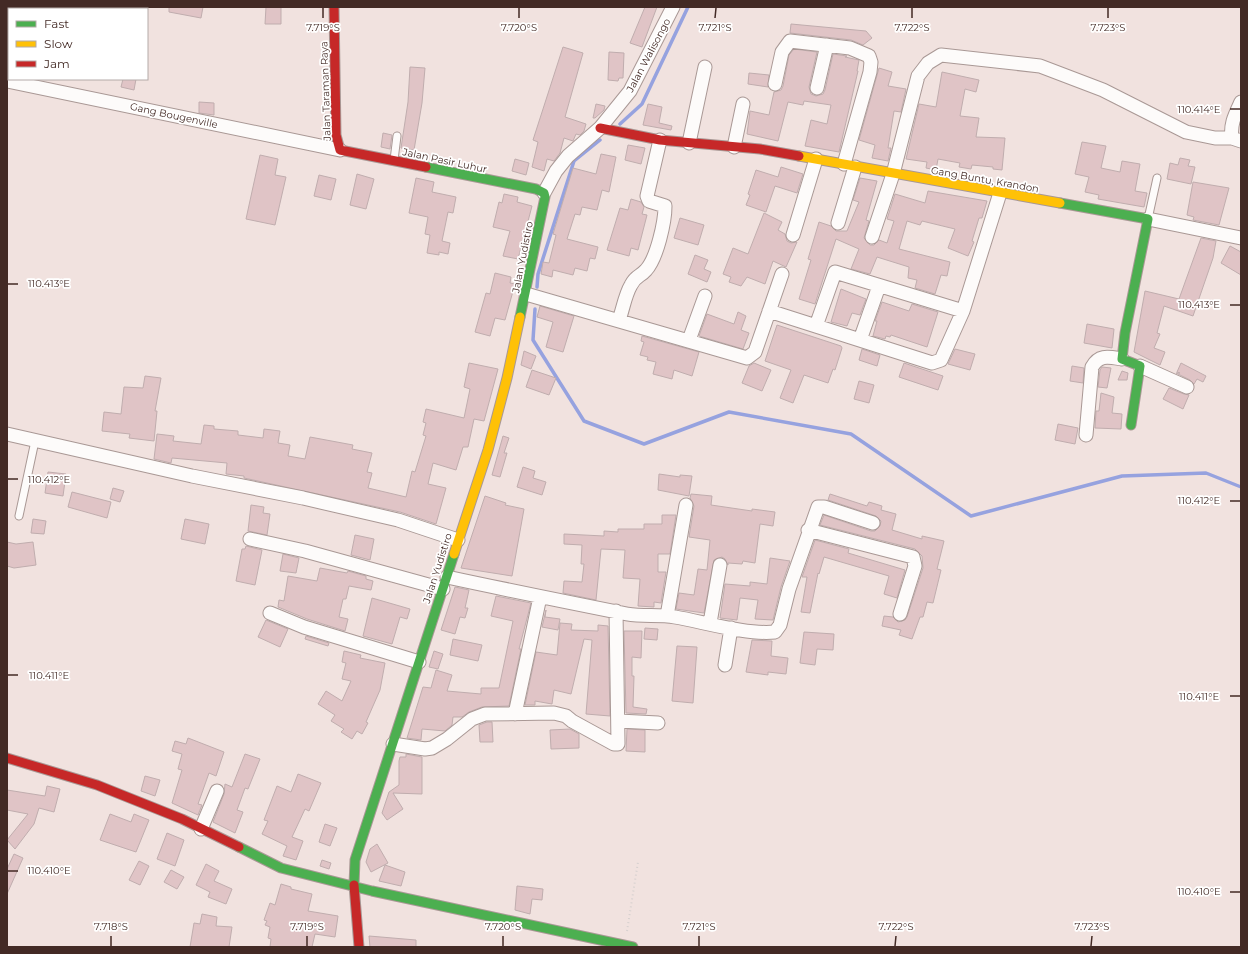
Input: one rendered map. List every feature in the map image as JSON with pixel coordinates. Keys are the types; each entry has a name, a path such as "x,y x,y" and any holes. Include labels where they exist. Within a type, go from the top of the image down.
{"street":[{"name":"Jalan Taraman Raya","path":"334,7 336,135 340,150"},
{"name":"Jalan Walisongo","path":"544,193 556,171 568,156 600,128 630,91 673,7"},
{"path":"775,84 782,52 790,41 850,48 868,56 871,62 838,223"},
{"path":"817,88 827,45"},
{"path":"872,237 893,174 918,76 928,63 941,55 1040,66 1103,90 1186,132 1215,138 1237,140 1231,124 1241,102"},
{"path":"689,143 705,68"},
{"name":"Gang Bougenville","path":"7,81 340,150"},
{"path":"734,147 743,104"},
{"name":"Gang Buntu, Krandon","path":"600,128 660,140 760,149 1148,219"},
{"path":"619,320 630,286 636,276 645,271 654,257 665,214 665,206 649,201 647,196 660,140"},
{"name":"Jalan Pasir Luhur","path":"340,150 536,189 544,193"},
{"path":"793,235 816,159"},
{"name":"Jalan Yudistiro","path":"359,947 354,887 354,860 488,450 507,378 526,294 544,193"},
{"path":"769,311 932,363 942,360 963,311 1000,193"},
{"path":"1122,359 1125,333 1148,219 1241,237"},
{"path":"816,326 833,273 963,311"},
{"path":"526,294 749,358 755,352 782,274"},
{"path":"860,340 879,286"},
{"path":"689,340 705,296"},
{"path":"1086,434 1092,366 1096,360 1103,357 1122,359 1187,387"},
{"path":"1131,425 1140,366"},
{"path":"7,434 398,520 458,540"},
{"path":"667,616 686,505"},
{"path":"250,539 445,583 540,597 628,614 667,616 767,633 775,632 780,625 789,589 808,530 818,507 820,506 873,523"},
{"path":"808,530 913,557 915,566 900,614"},
{"path":"710,623 720,565"},
{"path":"515,714 540,597"},
{"path":"393,744 425,749 432,748 478,716 554,713 566,716 572,721 614,744 618,744 619,721 616,611"},
{"path":"270,613 304,626 419,662"},
{"path":"725,665 731,628"},
{"path":"619,721 658,723"},
{"path":"7,758 97,785 201,829 281,868 354,887 629,946"},
{"path":"201,829 217,791"}],"lane":[{"path":"394,160 397,136"},
{"path":"1148,219 1157,178"},
{"path":"19,516 35,441"}],"path":[{"path":"629,946 638,862"}],"building":[{"path":"169,7 203,7 201,18 169,12"},
{"path":"266,7 281,7 281,24 265,24"},
{"path":"645,7 657,7 642,47 630,43"},
{"path":"791,24 866,31 872,38 863,45 851,40 790,33"},
{"path":"563,47 583,53 565,117 586,124 584,131 580,135 576,134 573,141 564,138 560,153 554,161 547,159 544,171 532,167 538,142 533,140"},
{"path":"794,49 817,52 809,87 811,94 816,96 823,94 825,90 833,54 859,60 858,71 839,152 805,146 811,120 827,124 831,105 804,101 803,105 788,102 778,141 747,134 750,111 769,115 774,92 781,90 783,86 789,55"},
{"path":"609,52 624,53 623,78 619,78 618,81 608,80"},
{"path":"410,67 425,68 422,103 414,150 401,148 408,102"},
{"path":"879,68 892,72 888,86 906,89 901,112 894,111 888,148 891,148 888,161 872,158 875,145 859,140"},
{"path":"942,72 979,80 976,92 965,89 960,116 979,118 976,137 1005,138 1002,170 993,169 993,167 972,165 971,169 959,167 960,163 938,159 936,170 926,168 927,162 906,159 919,104 936,107"},
{"path":"749,73 769,75 768,87 748,84"},
{"path":"123,80 136,80 134,90 121,87"},
{"path":"199,102 214,103 214,115 199,113"},
{"path":"596,104 605,106 604,110 593,118"},
{"path":"648,104 662,107 659,123 672,126 671,130 643,125"},
{"path":"383,133 392,135 390,149 381,147"},
{"path":"1082,142 1106,146 1101,168 1120,172 1122,161 1140,164 1135,191 1147,193 1144,207 1098,199 1099,195 1085,192 1089,177 1075,174"},
{"path":"628,145 645,148 641,164 625,160"},
{"path":"601,154 616,157 609,192 602,190 597,210 582,207 580,215 575,214 567,239 598,247 595,259 590,258 587,271 575,268 573,275 553,270 552,277 541,274 543,262 549,263 556,235 553,234 573,168 596,174"},
{"path":"260,155 278,159 275,175 286,177 275,225 246,219"},
{"path":"1180,158 1190,160 1188,166 1195,167 1191,184 1167,179 1170,163 1178,165"},
{"path":"515,159 529,163 526,175 512,171"},
{"path":"781,167 803,174 797,193 775,186 766,212 746,205 756,170 778,177"},
{"path":"357,174 374,179 366,209 350,205"},
{"path":"319,175 336,179 331,200 314,196"},
{"path":"416,178 434,182 432,192 456,197 453,213 448,212 442,241 450,243 448,254 439,252 439,255 427,253 430,235 425,234 428,217 409,213"},
{"path":"860,178 877,181 866,220 869,221 864,238 870,245 874,245 879,240 887,243 894,221 887,219 895,194 925,203 928,191 987,201 982,218 979,218 972,241 974,242 968,256 948,248 955,229 922,221 920,225 907,221 899,249 950,262 947,276 941,275 935,294 915,288 917,280 908,278 909,267 877,257 870,274 851,269 859,249 836,239 815,304 799,299 811,260 808,259 819,222 831,226 836,231 847,231 859,202 853,200"},
{"path":"1193,182 1229,188 1219,225 1193,220 1194,217 1187,215"},
{"path":"504,194 518,197 517,202 532,206 518,259 503,256 510,231 493,227 499,202 502,203"},
{"path":"631,199 641,202 644,207 642,214 647,215 638,250 631,248 629,256 607,250 620,208 628,210"},
{"path":"764,213 782,222 778,230 785,234 787,241 791,243 797,242 786,267 773,261 765,284 747,277 741,286 729,282 731,277 723,274 733,248 748,254"},
{"path":"680,218 704,225 698,245 674,238"},
{"path":"1201,238 1216,241 1213,258 1193,316 1164,306 1157,333 1160,334 1154,348 1165,352 1160,365 1134,352 1145,291 1179,299"},
{"path":"1230,246 1241,252 1241,275 1221,263"},
{"path":"695,255 708,260 704,269 711,272 707,282 688,274"},
{"path":"495,273 511,277 510,283 515,284 505,320 495,318 490,336 475,332 486,293 490,294"},
{"path":"841,289 866,299 860,315 852,313 847,326 831,322"},
{"path":"882,302 909,311 912,304 938,312 927,347 891,335 890,337 886,336 885,339 873,336 877,321 875,321"},
{"path":"540,306 574,316 563,352 546,347 553,322 537,317"},
{"path":"738,312 746,316 741,330 749,333 743,349 699,336 707,314 734,324"},
{"path":"1087,324 1114,329 1112,348 1084,343"},
{"path":"777,325 841,346 842,348 835,370 833,369 828,383 804,375 793,403 780,398 791,370 765,361"},
{"path":"642,336 699,352 692,376 674,370 672,379 653,374 656,362 647,360 648,357 640,355 644,342 641,341"},
{"path":"862,349 880,355 877,366 859,360"},
{"path":"955,349 975,354 970,370 948,364"},
{"path":"524,351 536,356 531,369 521,365"},
{"path":"469,363 498,369 484,421 474,419 468,447 463,447 456,470 433,463 428,484 446,488 436,524 400,512 244,478 244,476 226,474 227,463 172,458 171,463 154,459 157,434 174,436 173,441 201,444 204,425 214,426 214,429 238,431 238,435 263,438 264,429 280,431 278,443 290,445 288,456 305,459 310,437 353,445 352,449 372,453 367,472 372,473 368,488 406,497 412,471 415,472 426,436 423,435 426,423 423,422 426,409 464,418 470,389 464,387"},
{"path":"754,363 771,370 762,391 742,383 749,366"},
{"path":"904,363 943,376 938,390 899,377"},
{"path":"1181,363 1206,376 1203,382 1197,379 1194,384 1190,380 1176,373 1180,373 1177,372"},
{"path":"1072,366 1084,368 1083,383 1070,381"},
{"path":"1102,367 1111,368 1107,388 1098,387 1100,370"},
{"path":"532,370 556,378 549,395 526,387"},
{"path":"1122,371 1128,373 1127,380 1118,380"},
{"path":"145,376 161,378 155,411 157,411 154,441 129,438 130,434 102,431 104,412 121,414 124,387 143,388"},
{"path":"859,381 874,385 869,403 854,399"},
{"path":"1169,388 1189,395 1183,409 1163,399"},
{"path":"1101,393 1114,397 1112,413 1122,414 1121,429 1095,428 1096,411 1099,411"},
{"path":"1058,424 1078,428 1075,444 1055,440"},
{"path":"503,436 509,438 504,453 507,453 500,477 492,475"},
{"path":"523,467 535,471 533,478 546,482 542,495 517,487"},
{"path":"48,472 66,474 63,496 45,493"},
{"path":"659,474 680,477 680,475 692,476 689,496 658,490"},
{"path":"113,488 124,491 120,502 110,499"},
{"path":"72,492 111,502 107,518 68,507"},
{"path":"691,494 712,496 711,505 752,511 752,509 775,512 773,526 760,524 755,563 743,561 742,564 728,563 728,565 722,557 714,560 704,613 676,609 679,593 694,595 698,569 707,570 710,540 689,537 694,506 690,498"},
{"path":"830,494 867,506 869,502 882,506 881,510 896,514 892,530 922,539 922,536 944,541 937,569 941,570 933,603 927,602 923,617 920,617 912,639 899,635 901,630 882,626 884,616 893,617 898,622 905,620 907,617 923,568 922,556 915,549 820,525 824,515 871,531 875,531 880,526 881,521 876,516 828,500"},
{"path":"485,496 506,503 505,505 524,509 512,576 461,568"},
{"path":"251,505 264,507 263,513 270,514 267,535 248,531"},
{"path":"662,515 676,515 670,554 658,554 658,572 666,572 661,603 654,602 654,607 638,606 640,579 623,578 625,550 601,549 596,600 563,593 564,581 582,582 584,564 581,564 582,545 564,544 564,534 604,536 604,531 618,532 618,529 644,529 644,524 662,524"},
{"path":"33,519 46,521 44,534 31,533"},
{"path":"185,519 209,524 205,544 181,539"},
{"path":"355,535 374,539 370,560 351,555"},
{"path":"815,540 849,549 848,553 905,570 897,598 884,594 889,576 824,557 819,574 818,573 810,613 801,612 807,577 802,577"},
{"path":"7,542 16,544 33,542 36,565 14,568 7,566"},
{"path":"246,546 262,550 255,585 236,581 242,549 245,549"},
{"path":"283,554 299,558 296,573 280,571"},
{"path":"770,558 790,561 781,587 773,620 755,619 758,600 740,598 737,620 720,618 725,584 750,586 750,582 767,584"},
{"path":"320,568 347,573 348,571 366,576 366,579 373,581 371,590 349,586 346,599 343,599 339,617 348,619 345,631 307,619 278,607 279,600 284,601 288,576 317,581"},
{"path":"455,587 469,590 465,608 468,608 465,618 460,617 455,634 441,630"},
{"path":"496,596 531,603 519,649 521,649 509,706 482,707 469,712 462,717 453,717 452,725 445,731 422,729 421,740 407,738 423,687 431,688 436,670 452,675 447,691 481,694 481,688 499,688 513,621 491,616"},
{"path":"372,598 410,609 407,619 400,617 392,644 363,636"},
{"path":"546,610 545,617 560,619 558,630 542,627"},
{"path":"266,620 288,629 280,647 258,637"},
{"path":"560,623 572,624 571,630 598,631 598,625 608,626 610,716 586,714 592,640 584,639 571,694 554,690 552,704 535,701 535,705 525,705 536,652 557,655"},
{"path":"645,628 658,629 657,640 644,639"},
{"path":"624,631 642,631 641,658 632,657 632,676 634,676 633,707 647,709 646,714 626,713"},
{"path":"804,632 834,634 833,650 817,649 815,665 800,663"},
{"path":"306,636 329,643 328,646 305,639"},
{"path":"453,639 482,645 478,661 450,655"},
{"path":"752,640 772,641 771,656 788,658 786,674 768,672 768,675 746,672"},
{"path":"677,646 697,647 693,703 672,701"},
{"path":"344,651 361,655 360,658 385,663 380,690 366,722 368,723 362,734 357,731 352,739 341,732 344,729 331,721 335,715 318,704 326,691 342,701 351,681 342,679 346,663 342,662"},
{"path":"434,651 443,654 438,669 429,667"},
{"path":"492,722 493,742 480,742 479,725"},
{"path":"570,729 579,734 579,748 551,749 550,730"},
{"path":"627,729 645,730 645,752 626,751"},
{"path":"188,738 224,752 216,776 209,773 198,804 202,805 198,815 172,803 182,770 178,769 182,754 172,751 175,741 186,744"},
{"path":"245,754 260,759 248,789 245,788 237,810 243,812 235,833 213,822 224,794 225,784 232,787"},
{"path":"406,754 422,757 422,794 393,793 403,809 387,820 382,813 389,792 399,785 399,761 400,757 406,757"},
{"path":"298,774 321,783 309,811 305,809 292,837 303,841 296,860 283,856 287,846 262,834 268,821 264,820 277,786 291,792"},
{"path":"145,776 160,780 155,796 141,791"},
{"path":"47,786 60,789 54,812 39,808 34,824 15,849 7,840 28,814 7,810 7,790 45,796"},
{"path":"110,814 131,822 134,814 149,820 136,852 100,840"},
{"path":"325,824 337,828 330,846 319,842"},
{"path":"167,833 184,840 175,866 157,859"},
{"path":"377,844 388,863 371,872 366,862 370,849"},
{"path":"14,854 23,858 7,894 7,869"},
{"path":"322,860 331,863 329,869 320,866"},
{"path":"139,861 149,866 140,885 129,880"},
{"path":"206,864 219,871 214,881 232,889 226,904 208,897 210,892 196,885"},
{"path":"385,865 405,872 401,886 379,881"},
{"path":"171,870 184,877 177,889 164,882"},
{"path":"281,884 291,887 291,889 312,894 308,911 338,916 335,937 315,934 312,947 270,947 271,939 268,938 270,927 265,925 267,921 264,920 270,903 275,905"},
{"path":"517,886 543,889 542,900 532,899 530,914 515,910"},
{"path":"202,914 217,917 216,926 232,927 229,947 190,947 194,923 200,924"},
{"path":"369,936 416,940 416,947 370,947"}],"waterway":[{"path":"620,124 642,104 688,7"},
{"path":"537,287 538,274 574,161 600,140"},
{"path":"535,309 533,340 584,421 644,444 729,412 851,434 971,516 1122,476 1206,473 1241,487"}],"traffic: fast":[{"path":"426,167 536,189 544,193 545,197 520,317"},
{"path":"1060,203 1148,219 1125,333 1122,359 1140,366 1131,425"},
{"path":"354,885 355,860 454,554"},
{"path":"239,847 281,868 372,891 633,947"}],"traffic: slow":[{"path":"799,156 1060,203"},
{"path":"454,554 488,450 507,378 520,317"}],"traffic: jam":[{"path":"334,7 336,135 340,150 426,167"},
{"path":"600,128 660,140 760,149 799,156"},
{"path":"7,758 97,785 182,819 239,847"},
{"path":"354,885 359,947"}]}
